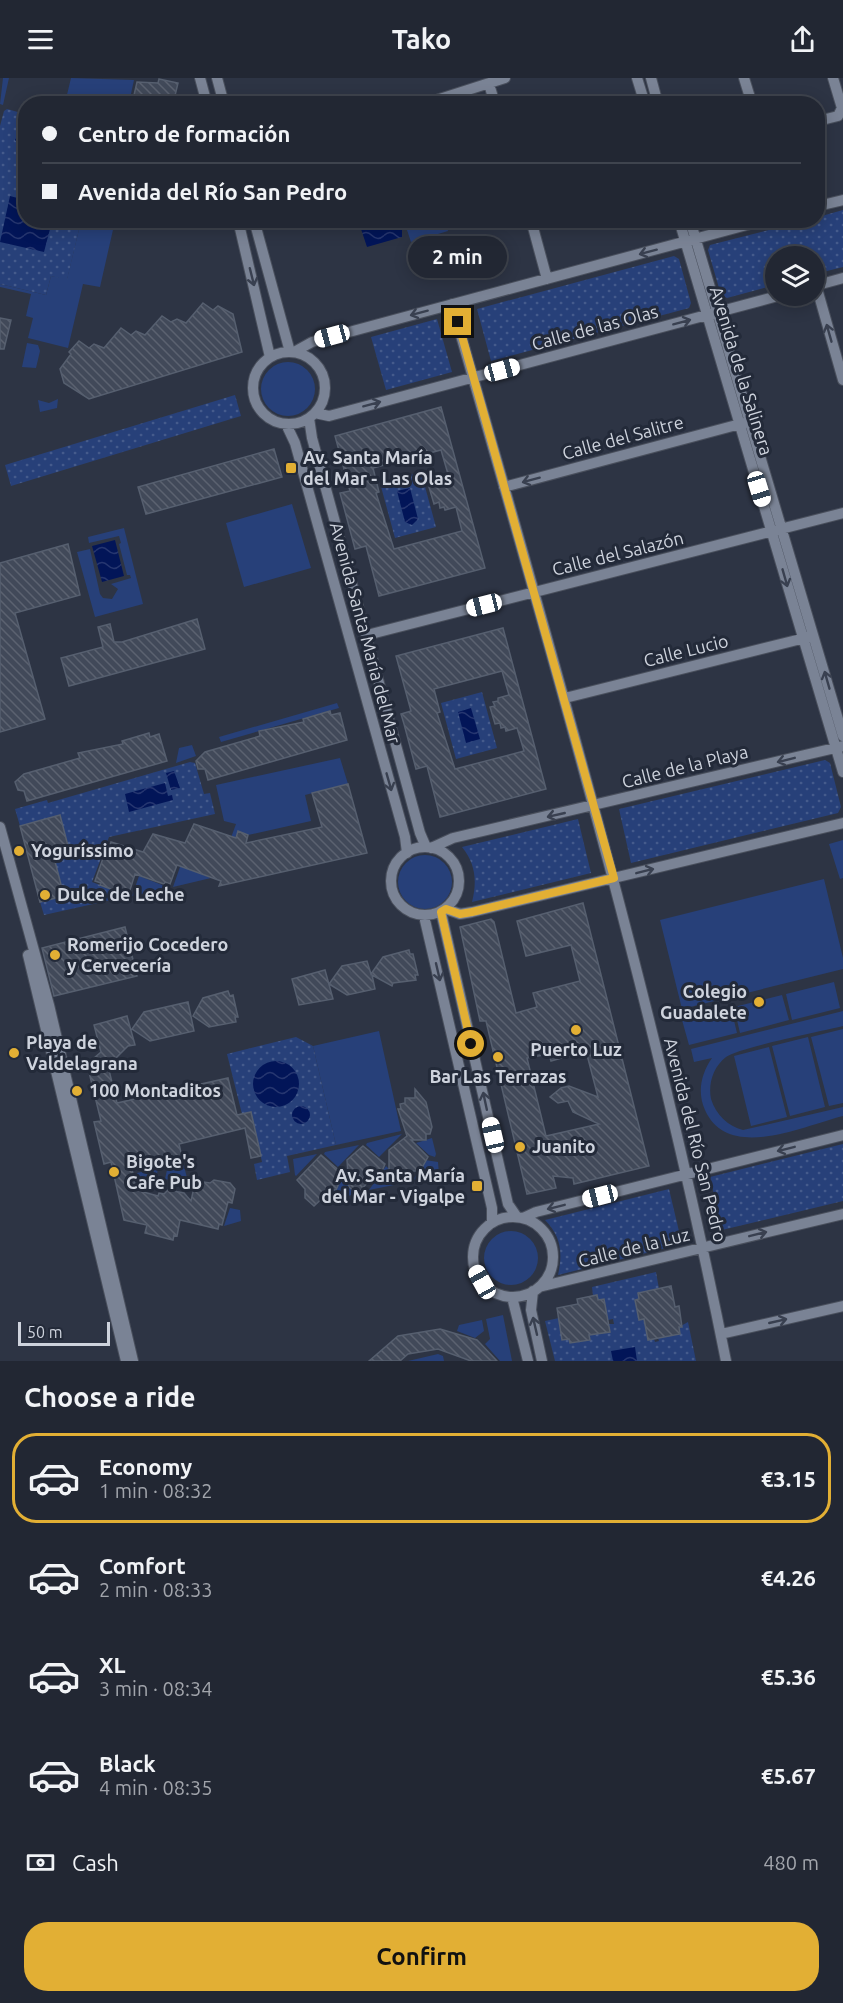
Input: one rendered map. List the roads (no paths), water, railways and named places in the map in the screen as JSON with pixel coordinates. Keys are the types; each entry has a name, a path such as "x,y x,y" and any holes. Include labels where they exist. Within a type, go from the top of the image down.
{"street":[{"path":"200,78 205,96"},
{"path":"217,78 222,96"},
{"path":"450,96 505,78"},
{"path":"637,78 643,96"},
{"path":"651,78 656,96"},
{"path":"744,78 750,96"},
{"path":"825,119 838,116 842,108 833,78"},
{"path":"489,84 493,96"},
{"path":"825,204 843,200"},
{"path":"240,228 270,357"},
{"path":"256,228 292,352 314,362 321,371 325,392 312,415 286,424 269,418 255,400 254,378 259,367 270,357 292,352 312,342 736,228"},
{"path":"533,228 547,279"},
{"path":"683,228 690,241"},
{"path":"690,228 690,241"},
{"name":"Avenida de la Salinera","path":"690,241 776,530 803,639 840,747 843,772"},
{"path":"825,282 843,278"},
{"name":"Calle de las Olas","path":"312,415 329,416 765,299"},
{"name":"Avenida del Río San Pedro","path":"452,304 596,806 704,1247 726,1361"},
{"path":"821,306 843,380"},
{"name":"Avenida Santa María del Mar","path":"312,415 315,448 420,833 429,848"},
{"name":"Calle del Salitre","path":"504,487 745,423"},
{"name":"Avenida Santa María del Mar","path":"286,424 295,443 305,476 405,837 407,853"},
{"name":"Calle del Salazón","path":"367,635 843,513"},
{"path":"776,530 815,636 843,736"},
{"name":"Calle Lucio","path":"565,698 815,636"},
{"name":"Calle de la Playa","path":"429,848 453,838 840,747"},
{"path":"443,910 457,893 459,874 449,857 429,848 407,853 392,872 392,891 402,907 424,916 443,910 460,914 843,823"},
{"path":"0,827 49,1005 134,1361"},
{"path":"0,853 41,1007 126,1361"},
{"path":"443,910 508,1204 520,1218 544,1231 553,1254 549,1272 536,1289 531,1310 543,1361"},
{"path":"424,916 492,1208 492,1223"},
{"path":"536,1289 512,1297 492,1291 482,1282 475,1270 473,1257 475,1243 492,1223 520,1218 536,1212 843,1135"},
{"name":"Calle de la Luz","path":"536,1289 843,1214"},
{"path":"512,1297 528,1361"},
{"path":"721,1334 843,1306"}],"water":[{"path":"10,196 18,198 18,228 50,229 44,252 0,242"},
{"path":"401,228 402,237 367,247 361,229"},
{"path":"410,488 418,519 412,525 405,522 397,491"},
{"path":"115,540 124,576 102,582 92,546"},
{"path":"471,708 480,739 466,743 458,712"},
{"path":"174,771 180,788 171,790 166,773"},
{"path":"165,783 168,796 172,795 173,800 129,812 125,794"},
{"path":"276,1061 292,1068 299,1084 292,1100 276,1107 260,1100 253,1084 260,1068"},
{"path":"301,1106 307,1109 310,1115 307,1121 301,1124 295,1121 292,1115 295,1109"},
{"path":"635,1347 637,1361 613,1361 611,1351"}],"place":[{"name":"Av. Santa María del Mar - Las Olas","path":"291,468"},
{"name":"Yoguríssimo","path":"19,851"},
{"name":"Dulce de Leche","path":"45,895"},
{"name":"Romerijo Cocedero y Cervecería","path":"55,955"},
{"name":"Colegio Guadalete","path":"759,1002"},
{"name":"Puerto Luz","path":"576,1030"},
{"name":"Playa de Valdelagrana","path":"14,1053"},
{"name":"Bar Las Terrazas","path":"498,1057"},
{"name":"100 Montaditos","path":"77,1091"},
{"name":"Juanito","path":"520,1147"},
{"name":"Bigote's Cafe Pub","path":"114,1172"},
{"name":"Av. Santa María del Mar - Vigalpe","path":"477,1186"}]}
